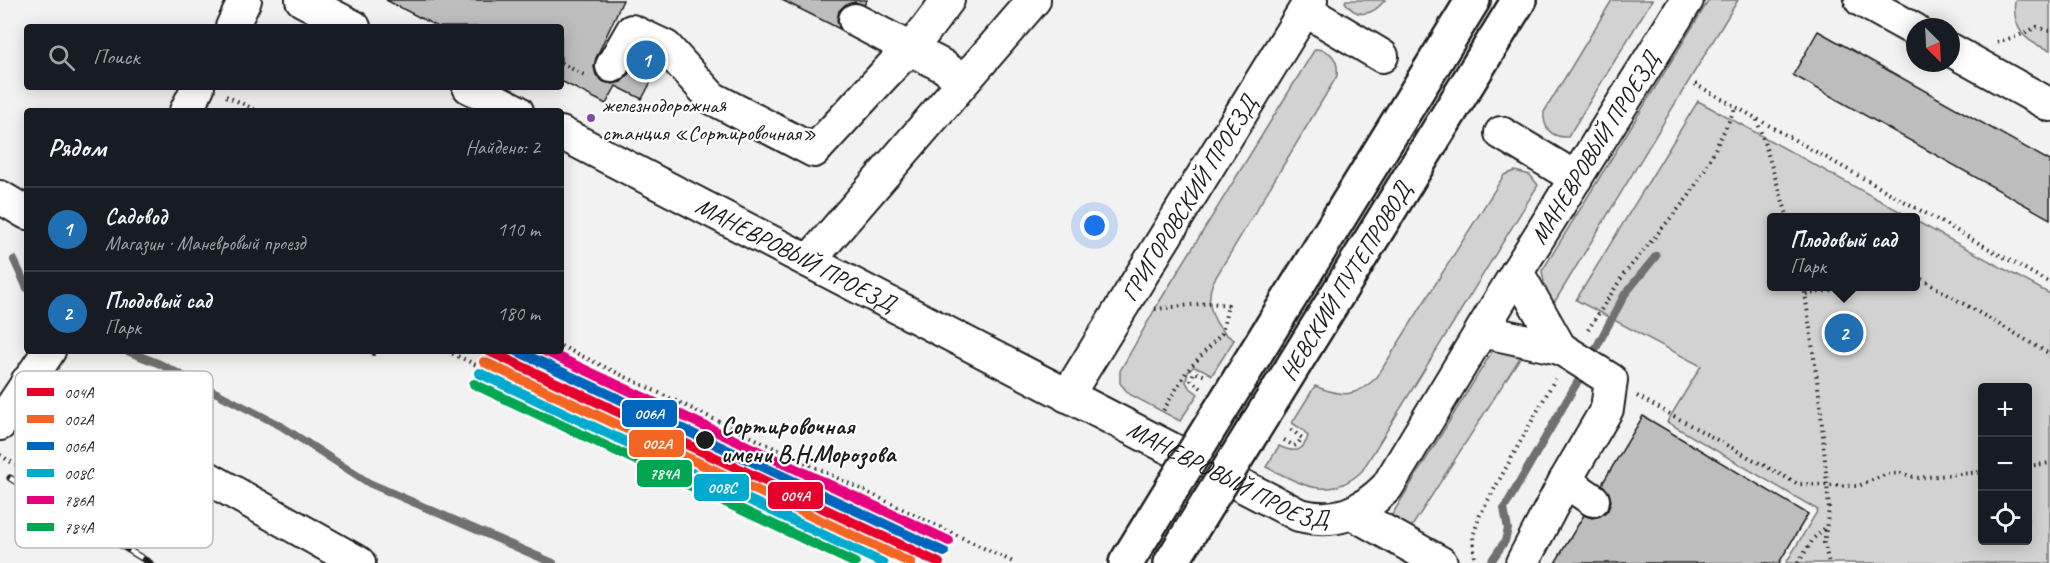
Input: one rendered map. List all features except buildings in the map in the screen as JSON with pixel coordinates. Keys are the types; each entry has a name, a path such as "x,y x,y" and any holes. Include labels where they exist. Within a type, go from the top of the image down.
{"main road":[{"name":"НЕВСКИЙ ПУТЕПРОВОД","path":"1126,563 1227,379 1473,0"},
{"name":"НЕВСКИЙ ПУТЕПРОВОД","path":"1171,563 1279,411 1520,0"}],"street":[{"path":"233,24 245,0"},
{"path":"302,0 348,24"},
{"path":"612,66 632,31 666,47 712,98 814,152 896,62 911,49 948,0"},
{"path":"809,261 1034,0"},
{"name":"МАНЕВРОВЫЙ ПРОЕЗД","path":"564,135 1299,515 1318,519 1336,518 1352,513 1374,501 1387,487 1517,272 1687,0"},
{"path":"1308,5 1382,56"},
{"name":"ГРИГОРОВСКИЙ ПРОЕЗД","path":"1067,396 1308,5"},
{"path":"1880,5 1906,24"},
{"path":"855,20 943,66 963,81"},
{"path":"1960,55 2050,105"},
{"path":"475,90 511,108"},
{"path":"190,108 212,91"},
{"path":"1501,133 1576,178"},
{"path":"0,196 24,211"},
{"path":"1517,272 1560,348"},
{"path":"1482,331 1560,348 1611,380 1607,409 1565,481 1522,563"},
{"path":"35,371 47,354"},
{"path":"0,424 15,401"},
{"path":"1209,469 1230,435"},
{"path":"213,481 359,563"},
{"path":"1565,481 1593,500"},
{"path":"1352,513 1441,563"}],"path":[{"path":"1960,52 2018,36 2037,27 2050,31"},
{"path":"1695,84 2050,283"},
{"path":"212,91 251,108"},
{"path":"1757,119 1788,213"},
{"path":"1920,279 2050,354"},
{"path":"1805,291 1821,401 1829,509 1824,543 1829,563"},
{"path":"1806,294 1828,291"},
{"path":"1149,310 1209,303 1228,305 1222,333 1187,371 1160,416"},
{"path":"564,347 1015,563"},
{"path":"453,354 890,563"},
{"path":"1207,392 1191,380 1194,372 1227,379"},
{"path":"1611,380 1637,397 1798,484 1858,486 1887,474 1901,473 1916,478 1978,472"},
{"path":"1278,436 1294,446 1302,438 1279,411"},
{"path":"0,455 15,465"},
{"path":"2032,465 2050,463"},
{"path":"1798,563 1814,538 1825,528"}],"shaded area":[{"path":"1346,0 1385,0 1370,12 1360,13 1350,8"},
{"path":"1612,0 1652,0 1568,137 1557,136 1549,131 1545,123 1544,112"},
{"path":"1709,0 1738,0 1551,308 1542,271"},
{"path":"2015,0 2050,0 2050,50 2033,43 2022,32 2016,18"},
{"path":"1315,49 1333,56 1337,65 1337,76 1213,282 1210,290 1210,307 1221,329 1234,340 1212,375 1193,367 1188,372 1186,382 1198,394 1180,421 1129,394 1120,383 1120,371 1158,304"},
{"path":"1698,101 1903,213 1767,213 1767,291 1920,291 1920,223 2050,294 2050,563 1786,563 1818,510 1667,422 1701,366 1576,300"},
{"path":"1515,171 1530,175 1538,185 1362,471 1350,481 1326,488 1303,484 1266,467 1279,446 1297,450 1306,442 1308,436 1292,423 1315,386 1348,394 1362,389 1377,377 1504,175"},
{"path":"1498,348 1525,350 1409,531 1390,518 1493,350"}],"waterway":[{"path":"1596,348 1625,294 1656,256"},
{"path":"14,260 24,282"},
{"path":"135,354 174,371"},
{"path":"1490,563 1505,541 1508,529 1504,509 1578,381"},
{"path":"213,391 281,426 369,483 553,563"}],"railway":[{"path":"10,478 15,481"},
{"path":"125,548 150,563"}],"transit line":[{"name":"004А","path":"495,354 939,563"},
{"name":"006А","path":"523,354 944,552"},
{"name":"786А","path":"551,354 949,541"},
{"name":"002А","path":"484,362 911,563"},
{"name":"008С","path":"479,373 883,563"},
{"name":"784А","path":"474,384 855,563"}],"place":[{"name":"Садовод","path":"646,60"},
{"name":"железнодорожная станция «Сортировочная»","path":"591,118"},
{"name":"Плодовый сад","path":"1844,333"},
{"name":"Сортировочная имени В.Н.Морозова","path":"705,440"}]}
